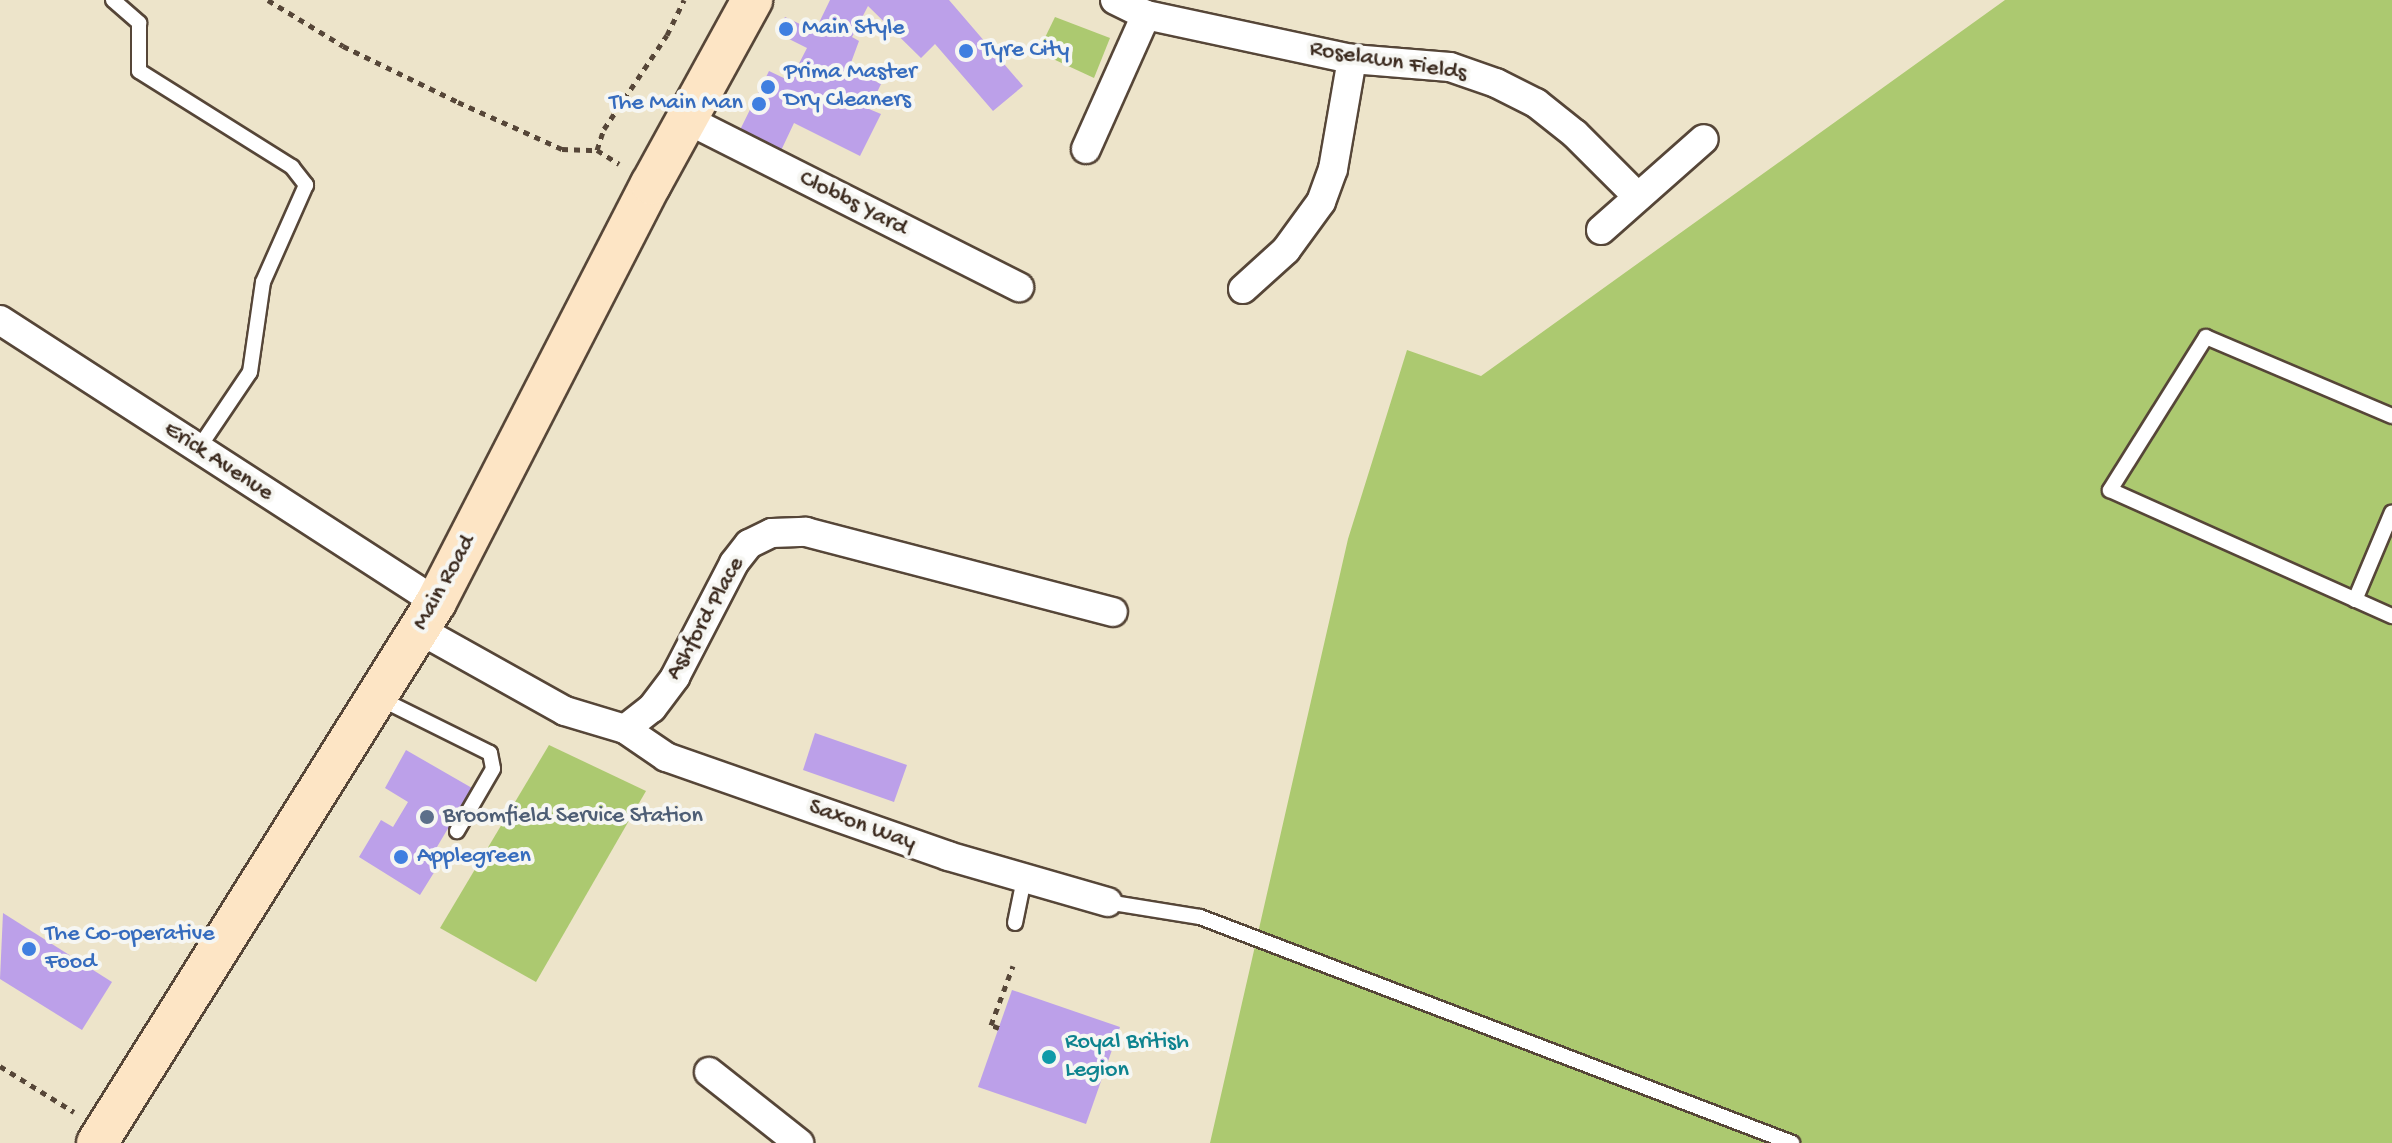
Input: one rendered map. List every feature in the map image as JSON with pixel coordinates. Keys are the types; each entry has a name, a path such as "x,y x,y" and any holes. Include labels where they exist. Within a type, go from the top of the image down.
{"main road":[{"name":"Main Road","path":"101,1137 428,616 651,184 752,0"}],"street":[{"name":"Roselawn Fields","path":"1115,0 1146,15 1352,59 1450,67 1496,83 1536,103 1575,134 1638,197"},
{"path":"1086,149 1146,15"},
{"path":"1243,289 1286,250 1321,202 1333,169 1352,59"},
{"name":"Clobbs Yard","path":"688,120 1019,287"},
{"path":"1601,230 1704,139"},
{"name":"Erick Avenue","path":"0,320 198,449 428,616"},
{"name":"Ashford Place","path":"625,729 652,708 675,677 734,563 749,544 772,533 806,532 1113,612"},
{"path":"428,616 565,711 625,729"},
{"name":"Saxon Way","path":"625,729 666,757 1024,879 1107,902"},
{"path":"709,1072 799,1143"}],"lane":[{"path":"113,0 139,23 139,71 292,167 306,185 263,282 250,372 198,449"},
{"path":"2392,416 2206,337 2110,490 2392,616"},
{"path":"2355,600 2392,512"},
{"path":"379,698 490,753 493,769 457,831"},
{"path":"1015,923 1024,879"},
{"path":"1107,902 1200,917 1792,1143"}],"path":[{"path":"268,0 343,46 458,102 562,149 597,150 651,184"},
{"path":"597,150 604,129 667,35 684,0"},
{"path":"999,1028 991,1025 1013,966"},
{"path":"0,1066 101,1137"}],"green space":[{"path":"2005,0 2392,0 2392,1143 1210,1143 1348,539 1407,350 1481,376"},
{"path":"1055,17 1110,38 1094,78 1038,52"},
{"path":"549,745 646,791 536,982 440,928"}],"building":[{"path":"830,0 949,0 1023,86 993,111 935,44 921,58 868,6 852,37 859,41 849,68 881,84 869,109 881,114 860,156 794,123 778,157 737,136 769,71 790,81 807,48 777,33 785,17 815,31"},
{"path":"815,733 907,765 894,802 803,770"},
{"name":"Broomfield Service Station","path":"406,750 472,788 434,852 443,858 420,895 359,857 381,820 393,827 408,802 385,788"},
{"name":"The Co-operative Food","path":"3,913 112,982 82,1030 0,979"},
{"name":"Royal British Legion","path":"1012,990 1120,1027 1086,1124 978,1087"}],"place":[{"name":"Main Style","path":"786,29"},
{"name":"Tyre City","path":"966,51"},
{"name":"Prima Master Dry Cleaners","path":"768,87"},
{"name":"The Main Man","path":"759,104"},
{"name":"Broomfield Service Station","path":"427,817"},
{"name":"Applegreen","path":"401,857"},
{"name":"The Co-operative Food","path":"29,949"},
{"name":"Royal British Legion","path":"1049,1057"}]}
